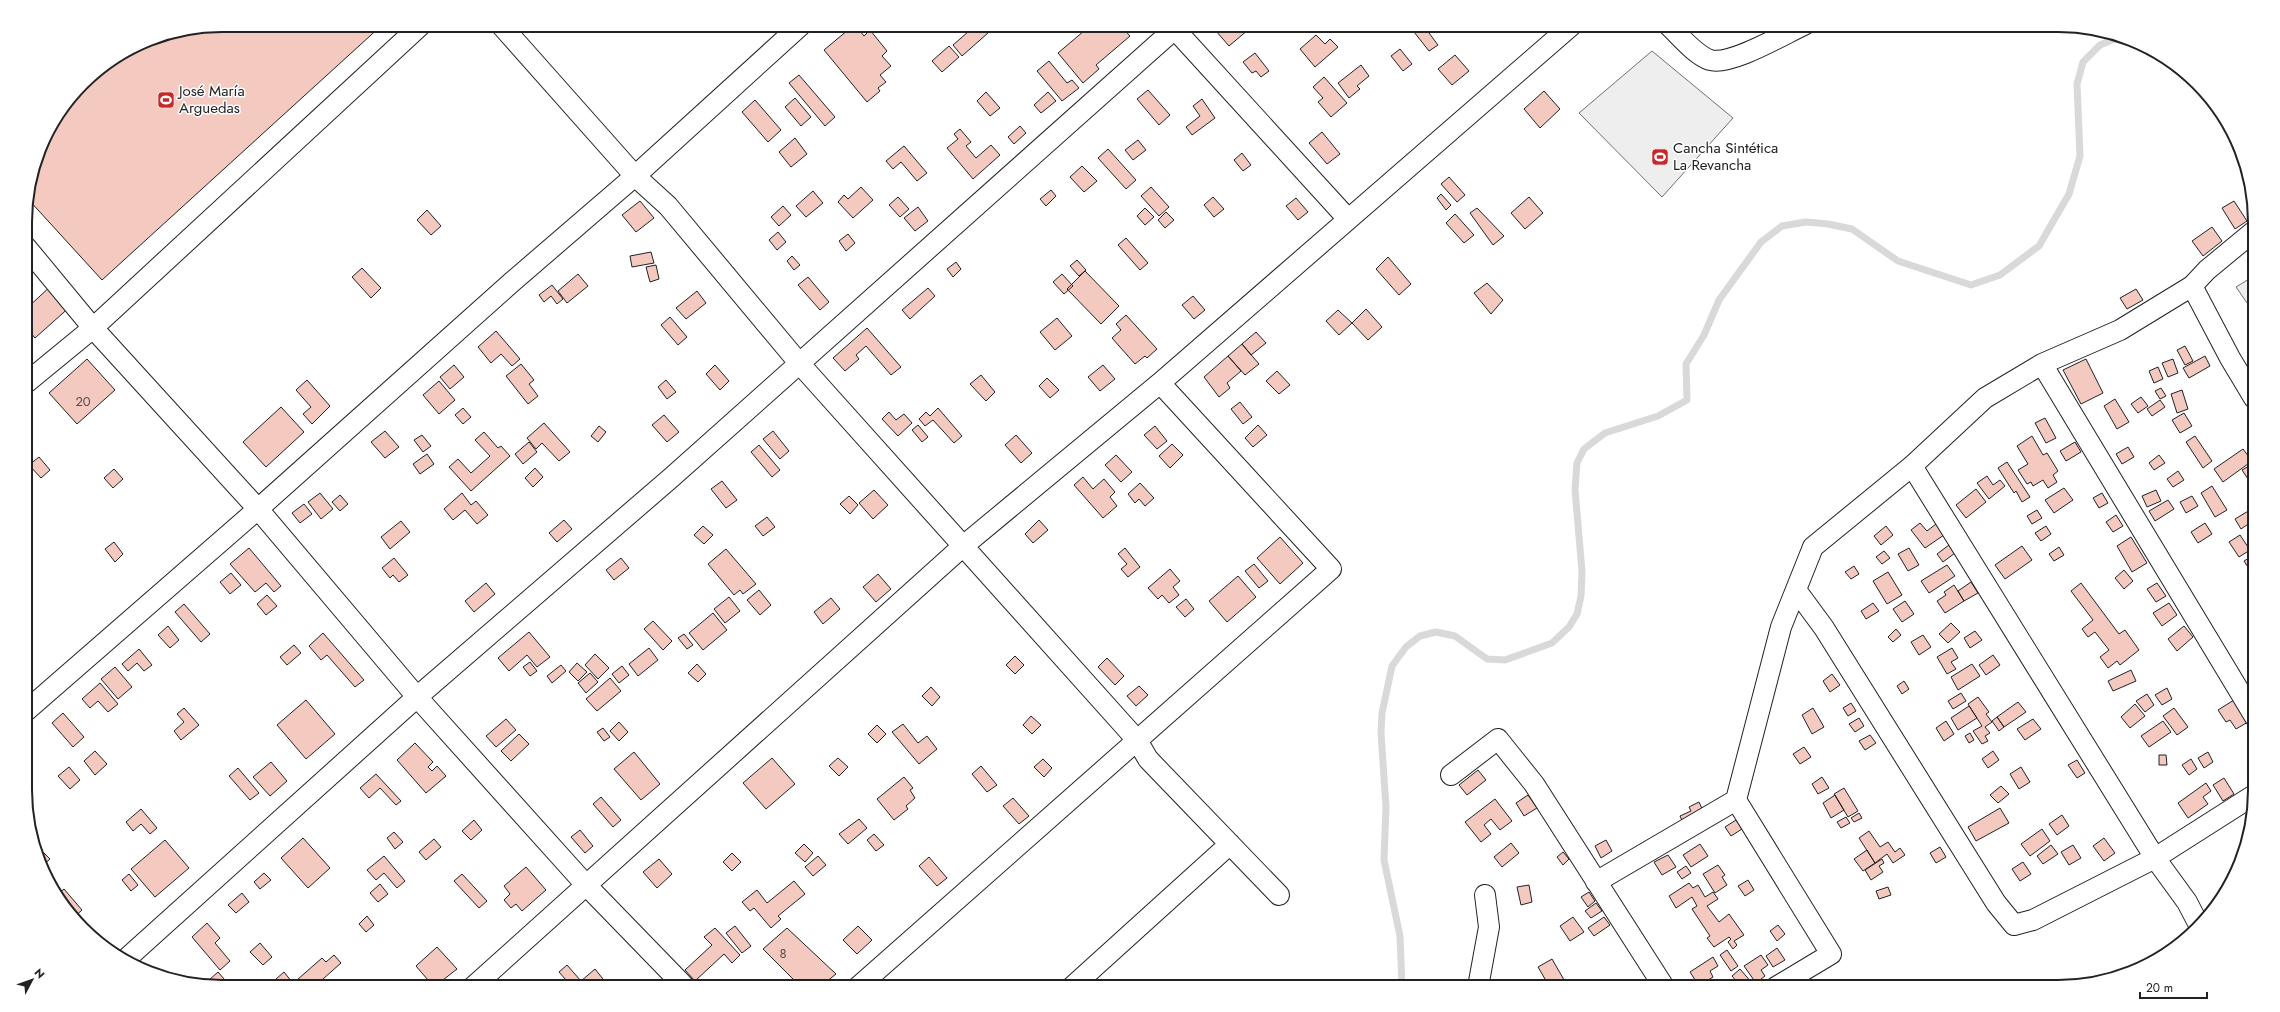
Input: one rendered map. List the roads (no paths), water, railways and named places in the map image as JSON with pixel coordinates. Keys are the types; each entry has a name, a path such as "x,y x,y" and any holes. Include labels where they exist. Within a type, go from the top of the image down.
{"street":[{"path":"32,378 93,328 413,32"},
{"path":"507,32 635,176 668,206 799,363 962,547 1137,740 1148,759 1279,895"},
{"path":"32,706 258,509 384,394 635,176 793,32"},
{"path":"129,956 417,697 672,477 1168,32"},
{"path":"1180,32 1348,219"},
{"path":"481,980 962,547 1160,383 1564,32"},
{"path":"1675,32 1699,54 1711,60 1725,60 1788,32"},
{"path":"1596,882 1736,800 1781,627 1812,547 1912,466 1984,398 2042,364 2120,330 2192,286 2207,270 2248,236"},
{"path":"32,254 93,328 258,509 417,697 586,885 678,980"},
{"path":"2192,286 2230,358 2248,388"},
{"path":"2042,364 2248,705"},
{"path":"866,980 1331,569 1160,383"},
{"path":"1912,466 2155,858 2187,902 2196,920"},
{"path":"1796,590 1824,628 1996,903 2014,925 2033,920 2155,858 2248,799"},
{"path":"1451,775 1498,739 1534,784 1659,980"},
{"path":"1736,800 1831,954 1788,980"},
{"path":"1080,980 1230,844"},
{"path":"1479,980 1489,927 1485,895"}],"waterway":[{"path":"1402,980 1400,936 1384,860 1386,807 1381,733 1382,713 1392,666 1406,647 1420,636 1436,632 1455,636 1487,659 1505,660 1552,643 1569,627 1577,614 1581,596 1582,572 1575,489 1577,463 1584,449 1605,433 1658,416 1687,400 1686,364 1704,335 1719,300 1761,242 1782,226 1806,222 1828,224 1852,229 1898,261 1971,285 2000,275 2039,246 2069,194 2080,156 2077,84 2083,62 2100,45 2113,40"}],"place":[{"name":"José María Arguedas","path":"166,100"},
{"name":"Cancha Sintética La Revancha","path":"1660,157"}]}
